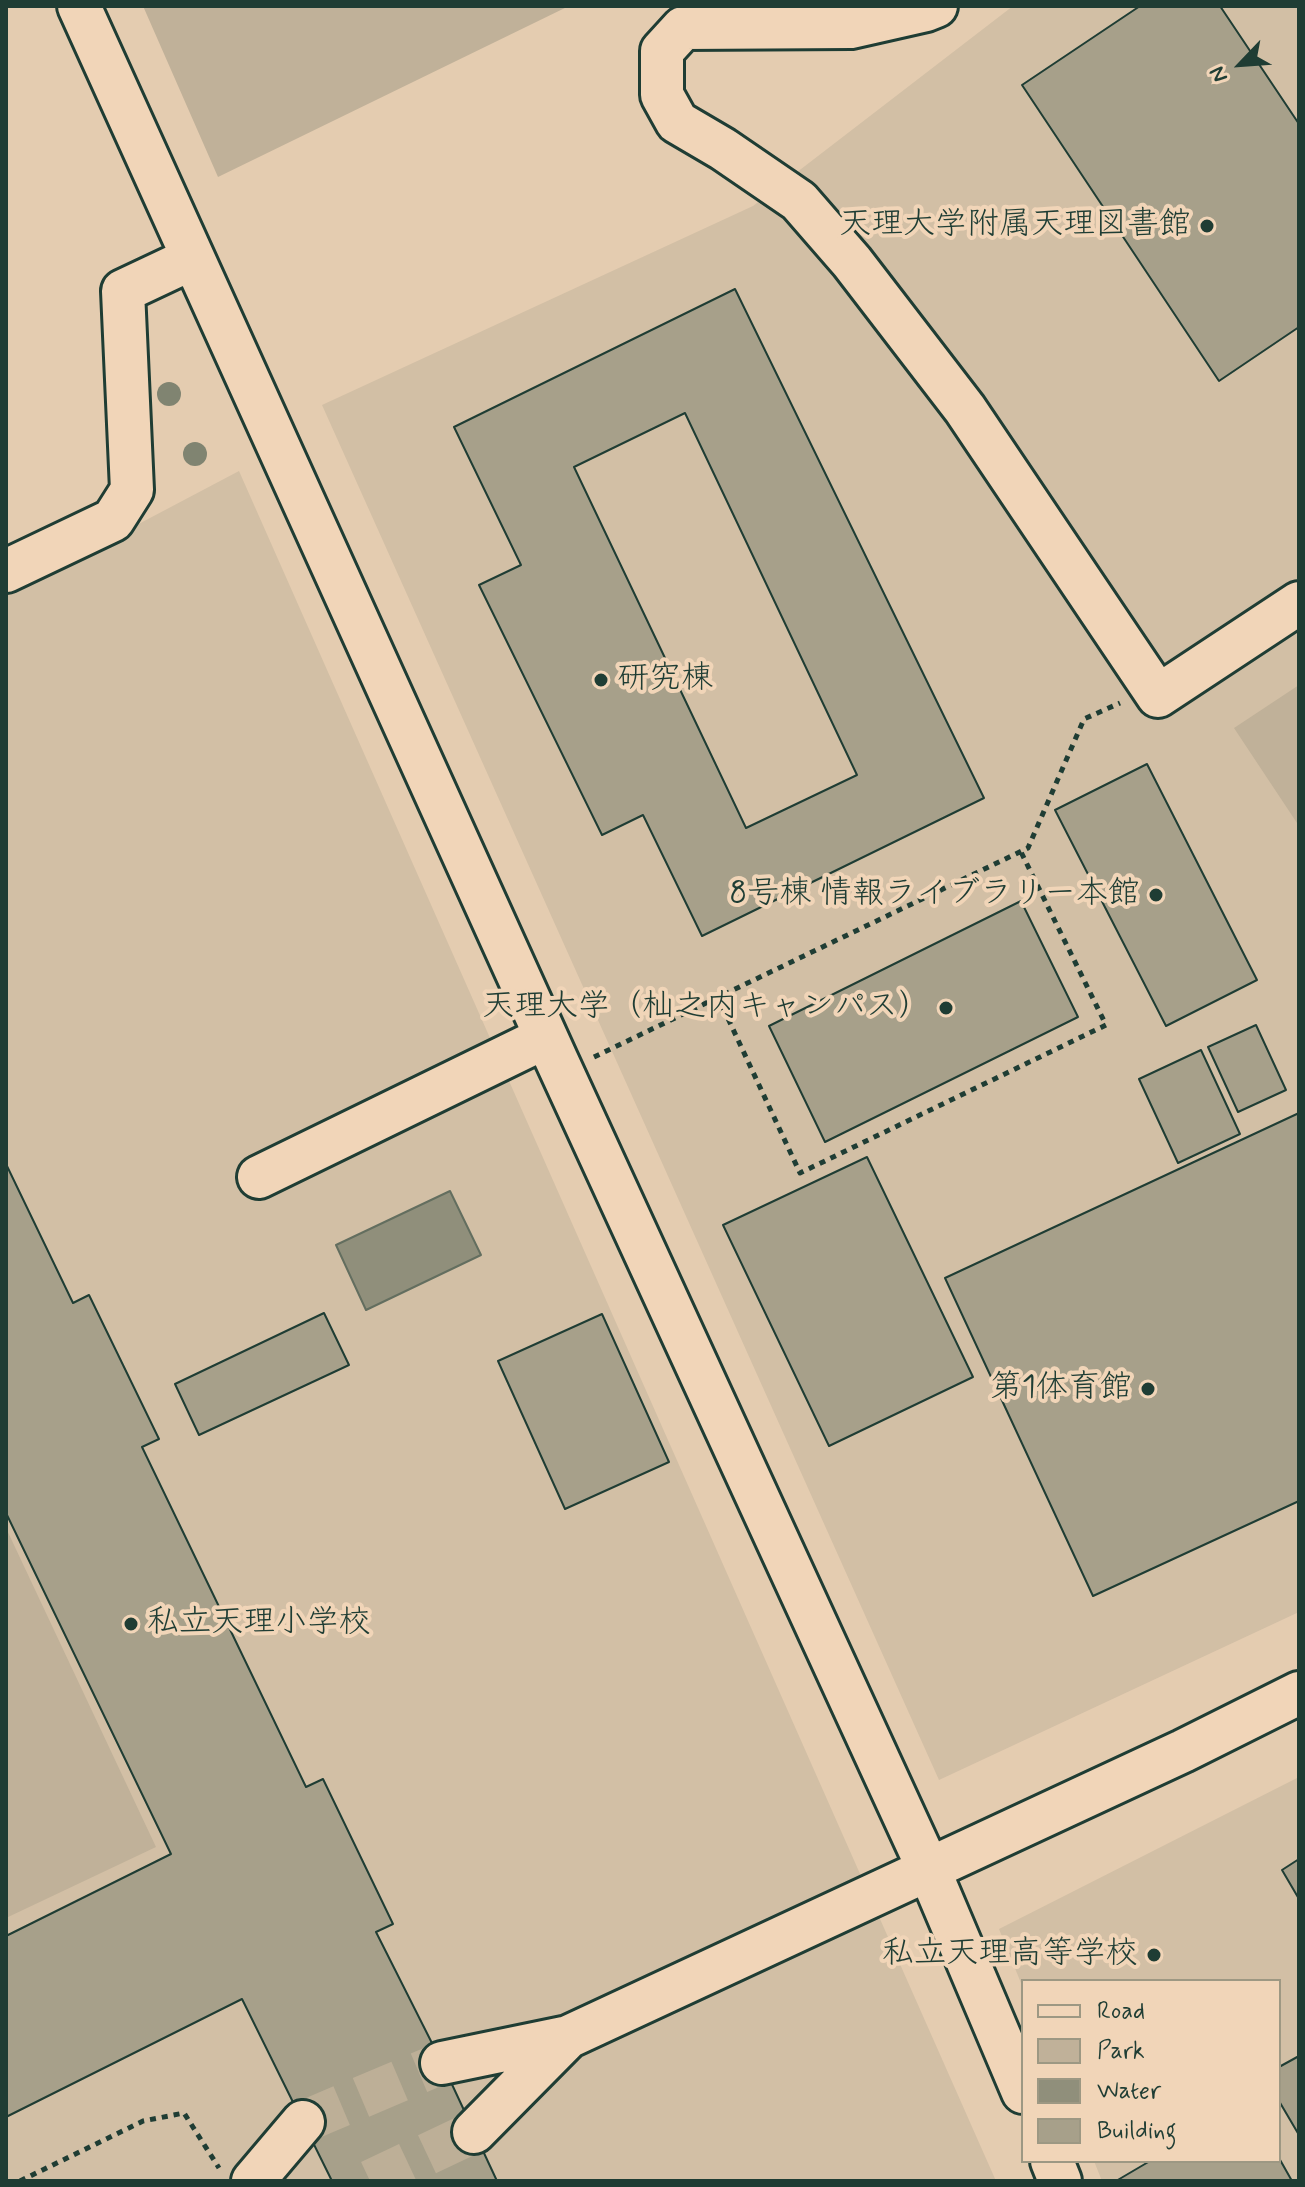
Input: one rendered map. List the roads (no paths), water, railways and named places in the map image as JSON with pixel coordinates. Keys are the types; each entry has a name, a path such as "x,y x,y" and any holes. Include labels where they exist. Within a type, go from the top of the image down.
{"street":[{"path":"79,6 546,1037 929,1870 1021,2087"},
{"path":"936,6 851,27 683,28 662,51 662,95 677,122 799,201 852,262 965,409 1158,696 1299,603"},
{"path":"6,571 113,520 132,490 123,291 193,258"},
{"path":"259,1177 546,1037"},
{"path":"442,2063 568,2037 1183,1751 1299,1693"},
{"path":"474,2132 568,2037"},
{"path":"237,2175 303,2122"}],"water":[{"path":"450,1191 481,1255 366,1310 336,1245"}],"tunnel":[{"path":"303,2122 442,2063"},
{"path":"370,2181 474,2132"}],"place":[{"name":"天理大学附属天理図書館","path":"1207,226"},
{"name":"研究棟","path":"601,680"},
{"name":"8号棟 情報ライブラリー本館","path":"1156,895"},
{"name":"天理大学（杣之内キャンパス）","path":"946,1008"},
{"name":"第1体育館","path":"1148,1389"},
{"name":"私立天理小学校","path":"131,1624"},
{"name":"私立天理高等学校","path":"1154,1955"}]}
